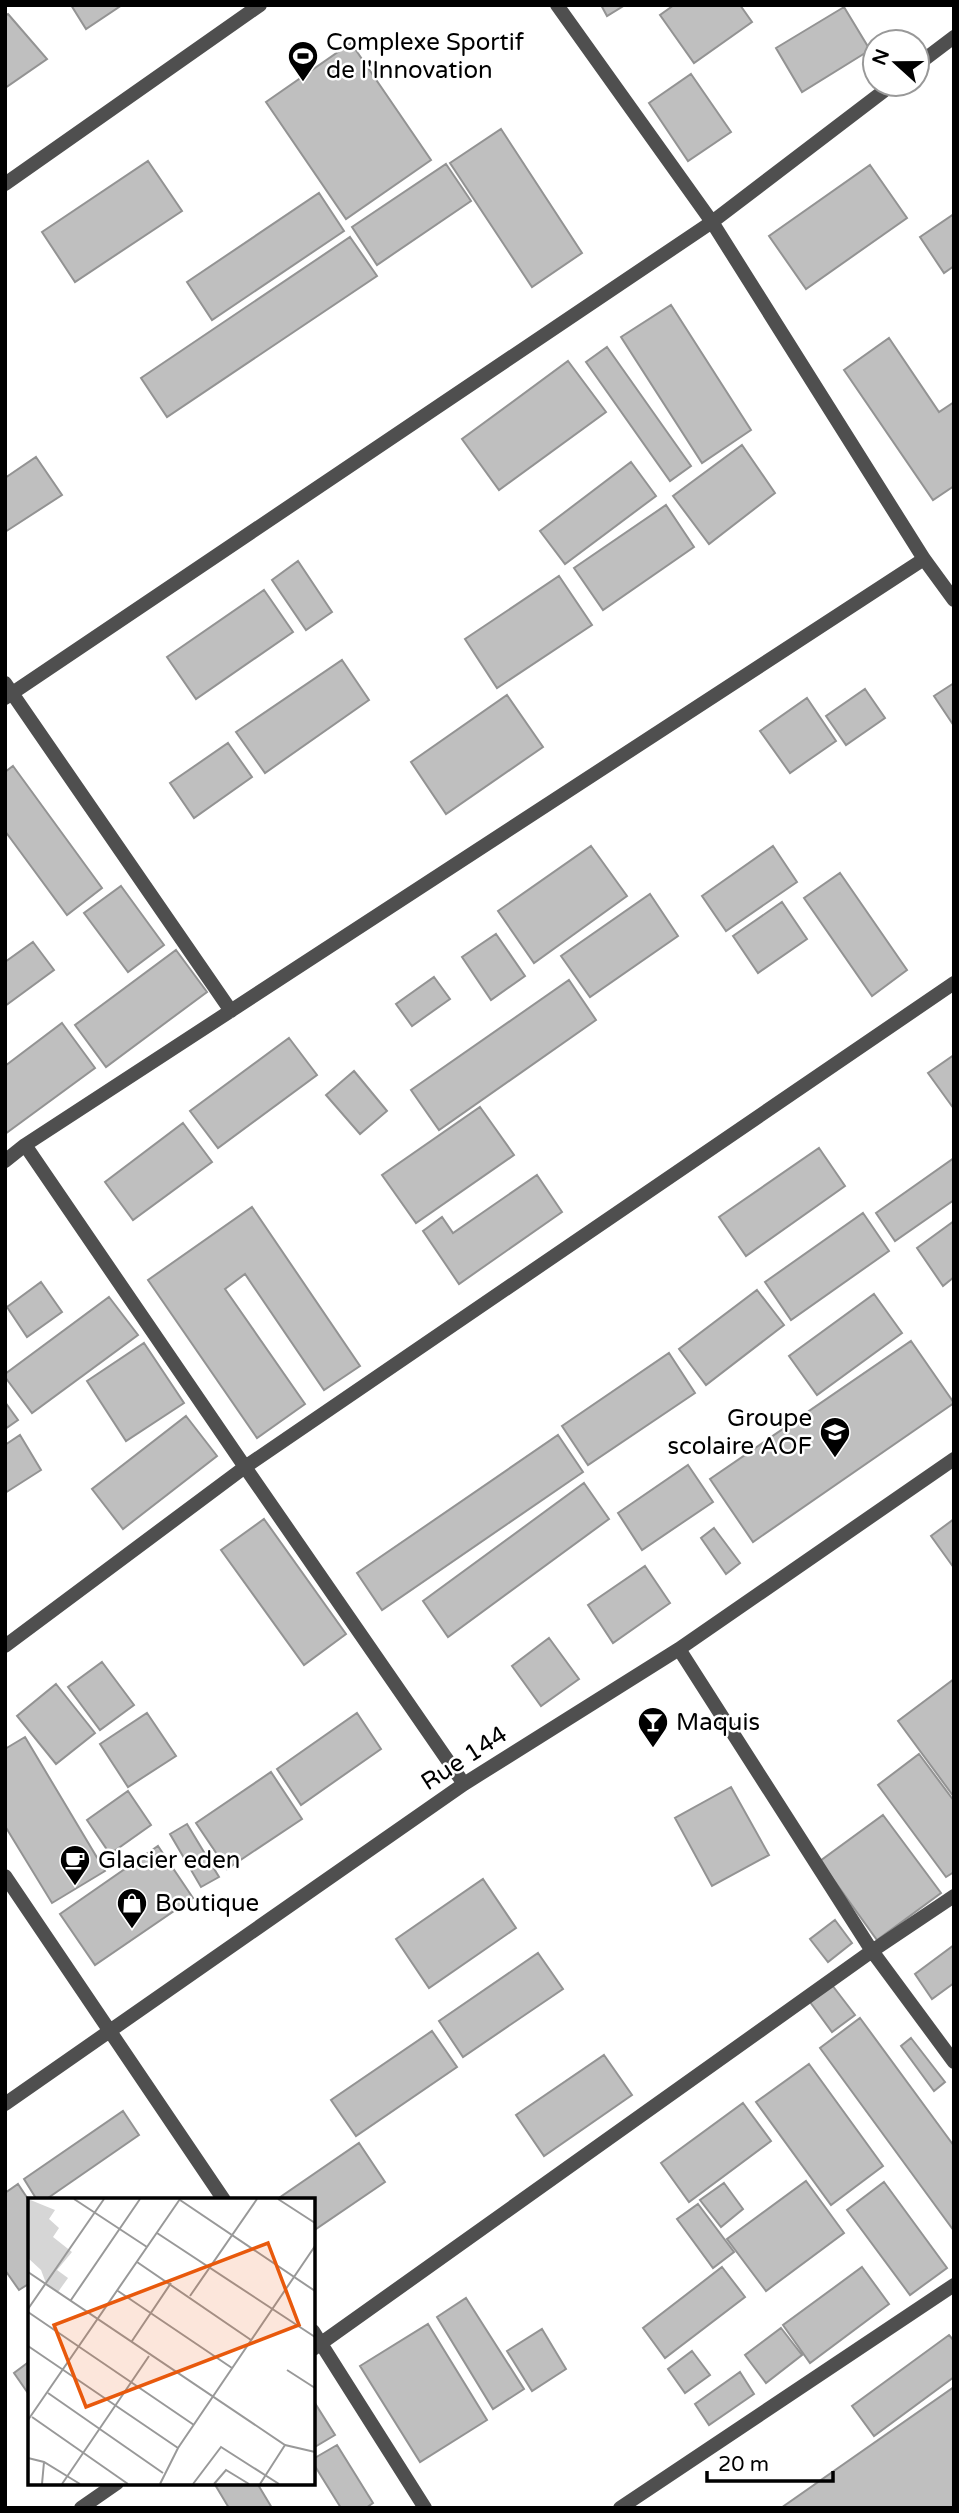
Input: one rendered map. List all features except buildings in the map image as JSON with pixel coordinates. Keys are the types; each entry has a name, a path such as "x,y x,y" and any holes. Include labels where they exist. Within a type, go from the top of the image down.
{"street":[{"path":"5,184 260,5"},
{"path":"557,5 712,222 924,558 954,600"},
{"path":"931,54 954,37"},
{"path":"232,1011 7,691 712,222 874,98"},
{"path":"5,1161 25,1145 924,558"},
{"path":"5,1646 244,1468 954,983"},
{"path":"25,1145 244,1468 464,1784"},
{"name":"Rue 144","path":"5,2104 464,1784 679,1649 954,1459"},
{"path":"679,1649 872,1951 954,2062"},
{"path":"5,1876 222,2198"},
{"path":"425,2508 316,2341 954,1896"},
{"path":"620,2508 954,2286"},
{"path":"81,2508 114,2485"}],"place":[{"name":"Complexe Sportif de l'Innovation","path":"303,83"},
{"name":"Groupe scolaire AOF","path":"835,1459"},
{"name":"Maquis","path":"653,1749"},
{"name":"Glacier eden","path":"75,1887"},
{"name":"Boutique","path":"132,1930"}]}
